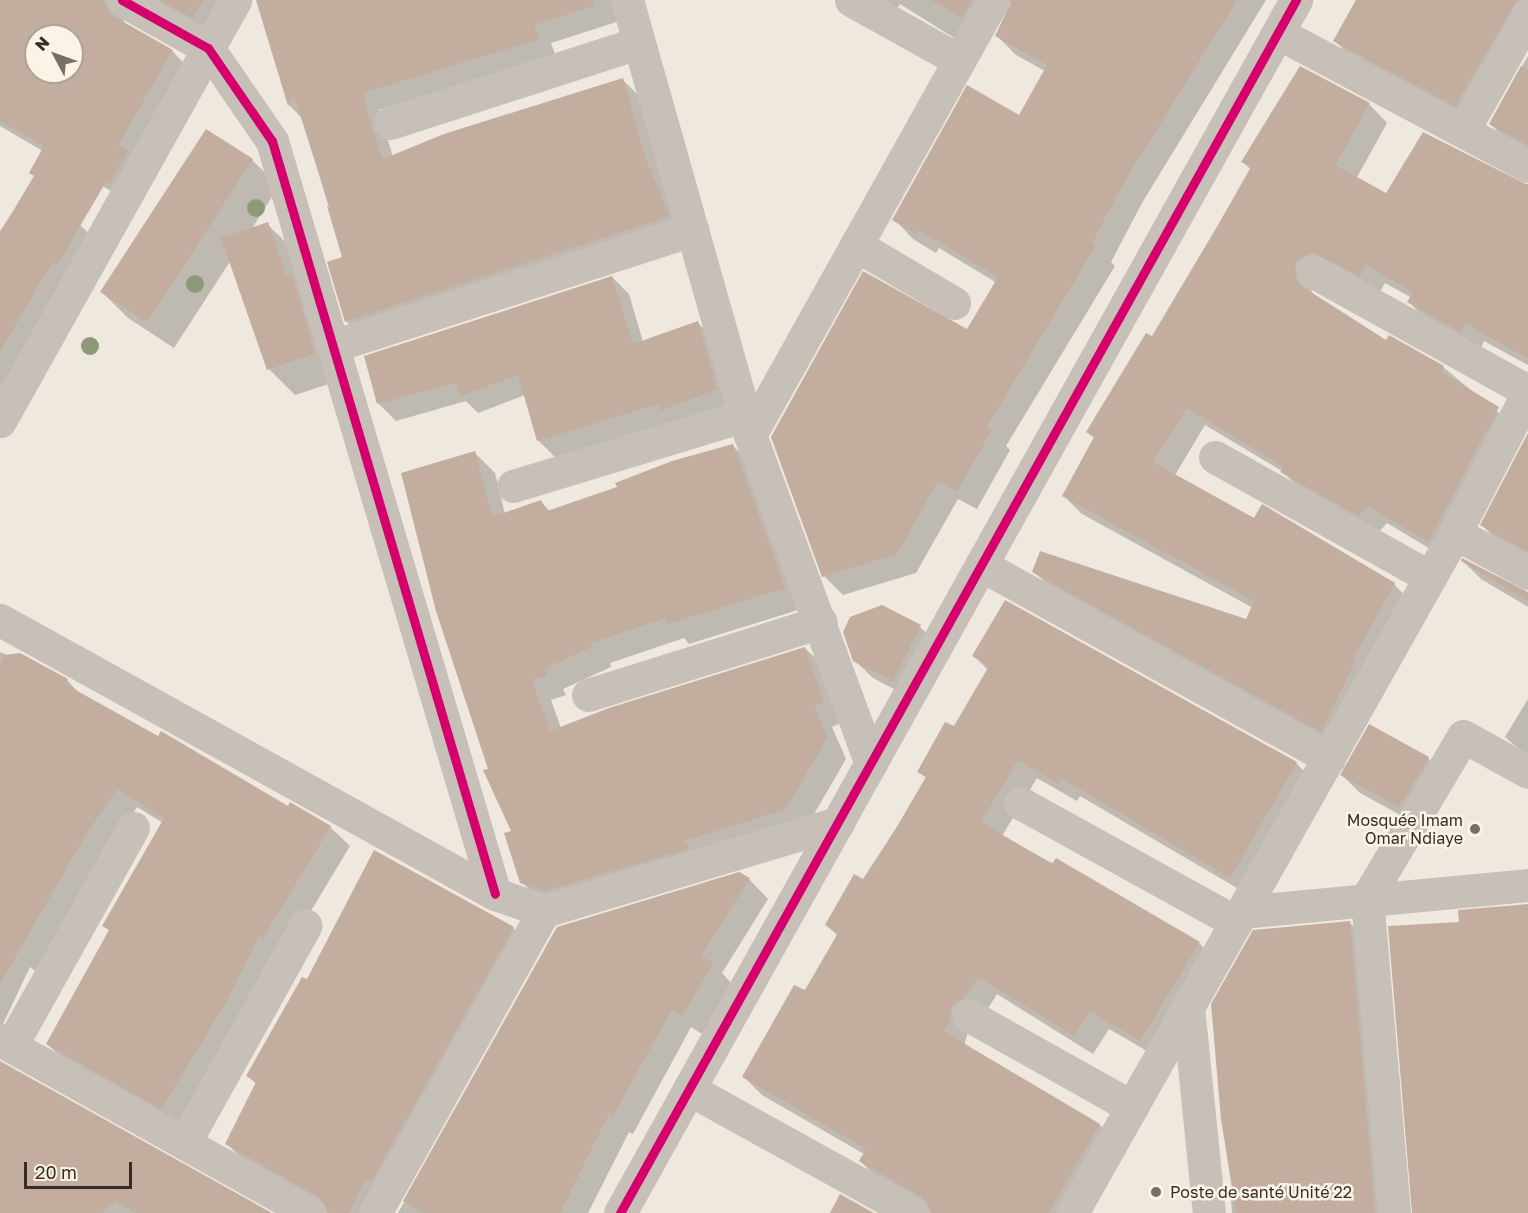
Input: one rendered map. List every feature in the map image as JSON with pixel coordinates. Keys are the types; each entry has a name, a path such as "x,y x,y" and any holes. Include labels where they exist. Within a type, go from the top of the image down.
{"street":[{"path":"122,0 208,48 272,141 495,894"},
{"path":"0,421 235,0"},
{"path":"627,0 748,425 871,763"},
{"path":"851,0 959,60"},
{"path":"513,486 748,425 856,245 993,0"},
{"path":"620,1213 981,565 1285,11 1463,132 1528,166"},
{"path":"1463,132 1528,15"},
{"path":"390,123 638,43"},
{"path":"333,346 693,230"},
{"path":"856,245 954,303"},
{"path":"1072,1213 1455,533 1528,391 1312,271"},
{"path":"1215,457 1430,577"},
{"path":"1455,533 1528,573"},
{"path":"981,565 1329,758"},
{"path":"588,695 821,622"},
{"path":"5,633 495,894 544,911 838,823"},
{"path":"1394,1213 1367,898 1463,736 1528,772"},
{"path":"1020,803 1239,917 1367,898 1528,885"},
{"path":"133,828 6,1043 310,1213"},
{"path":"375,1213 544,911"},
{"path":"185,1142 306,926"},
{"path":"1188,1007 1209,1213"},
{"path":"968,1016 1132,1107"},
{"path":"689,1089 913,1213"}],"building":[{"path":"0,0 103,0 113,16 173,50 118,145 128,151 109,184 106,182 57,265 52,262 0,352 0,233 34,176 29,173 44,146 0,121"},
{"path":"160,0 203,0 192,18"},
{"path":"256,0 593,0 594,6 534,25 539,39 363,93 372,129 383,159 444,134 623,78 644,154 669,216 345,322 327,262 342,257 327,206 330,208 294,96 288,106"},
{"path":"931,0 972,0 962,17"},
{"path":"1012,0 1237,0 1123,184 1092,243 1096,245 986,428 992,430 957,491 938,481 897,554 822,577 771,437 863,271 967,329 998,277 919,230 916,234 892,220 967,85 1019,115 1047,65 995,36"},
{"path":"1356,0 1517,0 1455,106 1333,41"},
{"path":"1300,66 1370,103 1335,165 1386,193 1423,132 1528,185 1528,359 1466,323 1461,332 1407,302 1413,292 1366,265 1360,276 1312,252 1295,262 1296,280 1303,287 1386,340 1389,335 1444,366 1441,372 1499,407 1428,542 1368,506 1359,516 1280,472 1284,467 1187,408 1153,462 1254,518 1262,504 1395,583 1353,659 1356,660 1321,732 1032,572 1040,551 1246,619 1254,601 1062,496 1094,437 1086,432 1146,333 1152,336 1218,225 1251,167 1241,162"},
{"path":"1521,66 1528,70 1528,145 1489,124"},
{"path":"206,129 253,159 147,322 100,292"},
{"path":"268,222 286,276 292,274 315,353 267,370 221,238"},
{"path":"612,276 633,344 698,321 717,389 660,411 658,404 537,441 518,375 460,396 456,383 377,404 364,356"},
{"path":"1528,433 1528,552 1480,525"},
{"path":"733,444 785,588 667,624 665,618 591,643 592,647 544,669 547,675 532,680 550,731 609,708 805,647 824,702 814,706 827,738 786,809 681,842 691,848 544,891 520,883 504,833 511,831 483,770 488,769 436,611 401,473 475,451 492,517 541,500 547,511 617,487 615,483 672,461"},
{"path":"1462,558 1528,592 1528,601 1461,561"},
{"path":"1005,600 1297,762 1230,878 1061,778 1058,784 1018,760 981,822 1052,864 1056,858 1200,942 1140,1041 1090,1011 1074,1036 978,977 965,997 952,1005 950,1020 943,1031 1100,1124 1048,1213 932,1213 922,1197 859,1161 866,1149 742,1077 794,985 805,990 838,933 825,925 854,874 863,879 895,830 926,777 917,772 945,722 954,726 989,666 972,656"},
{"path":"882,605 921,625 893,681 853,661 843,632 850,617"},
{"path":"20,653 68,679 65,684 158,736 161,731 288,806 290,802 331,826 263,938 259,936 225,1004 161,1109 46,1044 109,930 102,926 164,818 117,789 85,836 0,984 0,666 5,655"},
{"path":"1369,724 1429,757 1399,807 1340,775"},
{"path":"374,850 514,927 371,1182 365,1179 349,1213 329,1213 319,1197 225,1144 256,1082 246,1076 302,977 307,979"},
{"path":"739,872 750,878 701,956 714,963 682,1015 672,1009 613,1116 609,1114 560,1213 424,1213 403,1201 557,927"},
{"path":"1528,904 1528,1213 1412,1213 1388,926 1459,922 1458,910"},
{"path":"1350,921 1375,1213 1236,1213 1221,1119 1211,1004 1253,930"},
{"path":"0,1061 272,1213 137,1213 115,1201 113,1205 109,1203 103,1213 0,1213"},
{"path":"840,1194 874,1213 830,1213"}],"cycle path":[{"path":"122,0 208,48 272,141 495,894"},
{"path":"620,1213 1296,0"}],"place":[{"name":"Mosquée Imam Omar Ndiaye","path":"1475,829"},
{"name":"Poste de santé Unité 22","path":"1156,1192"}]}
